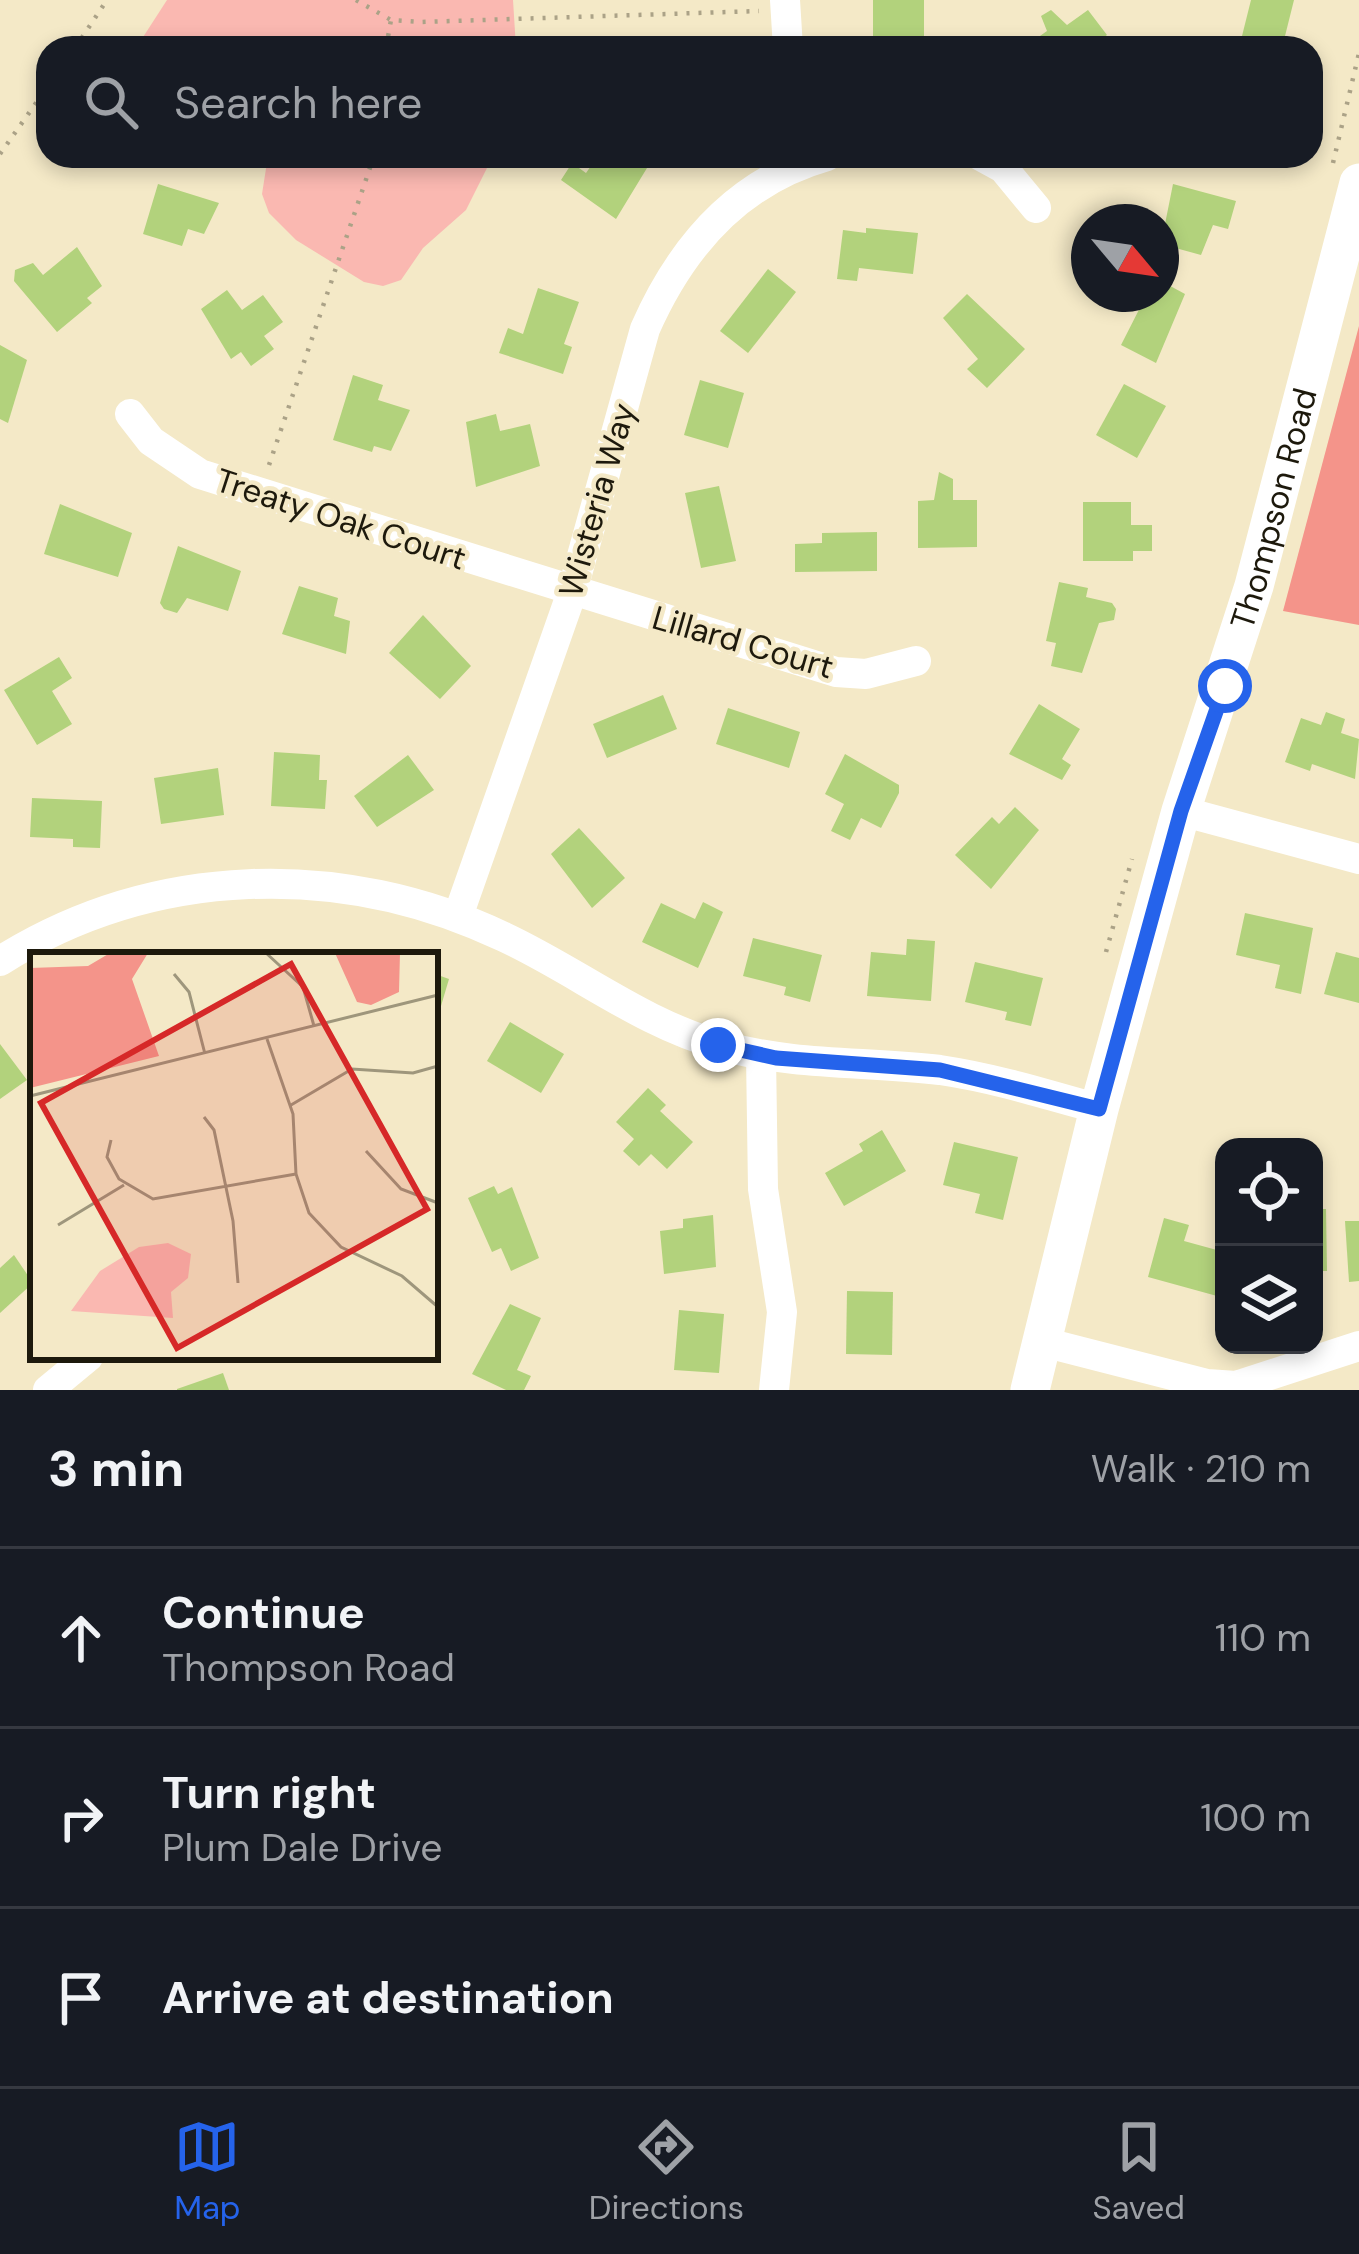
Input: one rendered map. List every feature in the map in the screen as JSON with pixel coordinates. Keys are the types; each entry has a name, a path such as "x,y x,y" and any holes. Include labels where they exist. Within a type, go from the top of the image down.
{"street":[{"path":"785,5 787,36"},
{"name":"Wisteria Way","path":"458,916 572,592 645,329 663,288 687,251 731,206 799,168"},
{"path":"1003,168 1036,208"},
{"name":"Thompson Road","path":"1030,1390 1099,1109 1181,811 1231,666 1359,183"},
{"name":"Treaty Oak Court","path":"130,414 175,461 259,493 572,592"},
{"name":"Lillard Court","path":"572,592 836,672 866,674 916,661"},
{"path":"1181,811 1359,859"},
{"path":"0,961 39,937 104,911 211,886 318,884 389,895 458,916 656,1022 761,1055 940,1070 1099,1109"},
{"path":"761,1055 763,1189 782,1312 774,1390"},
{"path":"1043,1342 1208,1384 1236,1385 1359,1346"},
{"path":"49,1390 84,1360"}],"path":[{"path":"83,36 107,0"},
{"path":"356,0 391,20 785,5"},
{"path":"388,36 391,20"},
{"path":"0,154 36,103"},
{"path":"259,493 370,168"}],"shaded area":[{"path":"167,0 513,0 515,36 144,36"},
{"path":"266,168 487,168 466,210 423,248 401,280 383,286 364,282 296,240 269,213 262,194"},
{"path":"1359,326 1359,625 1283,611"}],"building":[{"path":"873,0 924,0 924,36 873,36"},
{"path":"1251,0 1294,0 1285,36 1242,36"},
{"path":"1051,10 1067,25 1088,10 1107,35 1040,36 1047,31 1041,16"},
{"path":"569,168 586,173 590,168 647,168 616,219 561,180"},
{"path":"158,184 219,203 204,234 188,229 182,246 143,234"},
{"path":"1173,184 1236,201 1228,229 1213,225 1201,255 1179,249 1179,204 1169,204"},
{"path":"866,228 918,233 913,274 859,268 857,281 837,279 843,230 866,233"},
{"path":"77,247 102,286 87,298 92,303 57,332 14,281 15,270 33,263 43,275"},
{"path":"768,269 796,292 748,353 720,331"},
{"path":"538,288 579,302 564,344 572,347 563,374 499,353 508,328 523,334"},
{"path":"227,290 242,310 263,295 283,322 264,336 274,349 251,366 241,352 231,359 201,309"},
{"path":"967,294 1025,349 987,388 967,369 978,359 943,318"},
{"path":"1138,312 1177,312 1156,363 1121,345"},
{"path":"0,345 27,360 8,423 0,419"},
{"path":"353,375 383,385 378,400 410,410 391,451 374,446 372,452 333,440"},
{"path":"700,380 744,393 728,448 684,435"},
{"path":"1124,384 1166,406 1137,458 1096,435"},
{"path":"496,414 500,431 530,424 540,466 476,487 466,422"},
{"path":"939,472 953,479 953,500 977,500 977,547 918,548 918,501 934,500"},
{"path":"719,486 736,561 701,568 685,493"},
{"path":"1083,502 1131,502 1131,525 1152,525 1152,551 1133,551 1133,561 1083,561"},
{"path":"60,504 132,533 118,577 44,554"},
{"path":"877,532 877,571 795,572 795,544 822,543 822,533"},
{"path":"178,546 241,571 228,611 187,598 177,613 164,609 160,603"},
{"path":"1059,582 1088,588 1086,597 1112,603 1116,609 1114,620 1099,623 1082,673 1051,666 1056,643 1046,641"},
{"path":"299,586 338,598 334,616 350,621 346,654 282,634"},
{"path":"423,615 471,666 440,699 389,653"},
{"path":"59,657 72,678 52,691 72,724 37,745 4,690"},
{"path":"663,695 677,729 607,758 593,724"},
{"path":"1039,704 1080,729 1062,759 1071,765 1062,780 1009,754"},
{"path":"728,708 800,732 789,768 716,744"},
{"path":"1326,712 1345,719 1341,733 1359,739 1355,779 1312,764 1310,771 1285,762 1301,718 1321,725"},
{"path":"274,752 320,755 319,780 327,780 325,809 271,806"},
{"path":"845,754 899,785 881,828 861,818 850,840 831,831 844,804 825,794"},
{"path":"408,755 434,790 377,827 354,796"},
{"path":"218,768 224,815 161,824 154,778"},
{"path":"32,798 102,801 100,848 73,847 73,839 30,837"},
{"path":"1015,807 1039,830 991,889 955,855 992,817 999,824"},
{"path":"579,828 625,878 592,908 551,854"},
{"path":"703,902 723,912 698,968 642,942 661,903 695,919"},
{"path":"1245,913 1313,928 1301,994 1275,988 1280,965 1236,955"},
{"path":"753,938 822,955 810,1002 784,995 786,987 743,976"},
{"path":"907,939 935,941 931,1001 867,996 871,952 906,955"},
{"path":"1336,952 1359,958 1359,1003 1324,994"},
{"path":"975,962 1043,978 1031,1026 1005,1020 1007,1012 965,1002"},
{"path":"438,975 449,979 438,1016"},
{"path":"510,1022 564,1054 541,1093 487,1061"},
{"path":"0,1044 27,1080 0,1099"},
{"path":"648,1088 666,1105 660,1111 693,1142 667,1169 651,1154 639,1166 623,1151 634,1139 616,1122"},
{"path":"882,1130 906,1171 844,1206 825,1173 863,1151 859,1144"},
{"path":"954,1142 1018,1157 1003,1220 975,1213 980,1194 943,1185"},
{"path":"494,1186 498,1194 512,1187 539,1258 511,1271 501,1248 492,1252 468,1198"},
{"path":"1323,1209 1326,1209 1327,1271 1323,1271"},
{"path":"713,1215 716,1267 664,1274 660,1231 683,1228 683,1219"},
{"path":"1164,1218 1189,1225 1184,1241 1215,1250 1215,1295 1148,1277"},
{"path":"1345,1221 1359,1221 1359,1281 1349,1282"},
{"path":"14,1255 30,1286 0,1313 0,1268"},
{"path":"847,1291 893,1292 892,1355 846,1354"},
{"path":"510,1304 541,1318 517,1370 531,1376 524,1390 506,1390 472,1374"},
{"path":"679,1310 724,1314 719,1373 674,1370"},
{"path":"223,1373 229,1390 177,1390 177,1389"}],"route":[{"path":"718,1045 834,1065 940,1070 1099,1109 1181,811 1225,686"}]}
